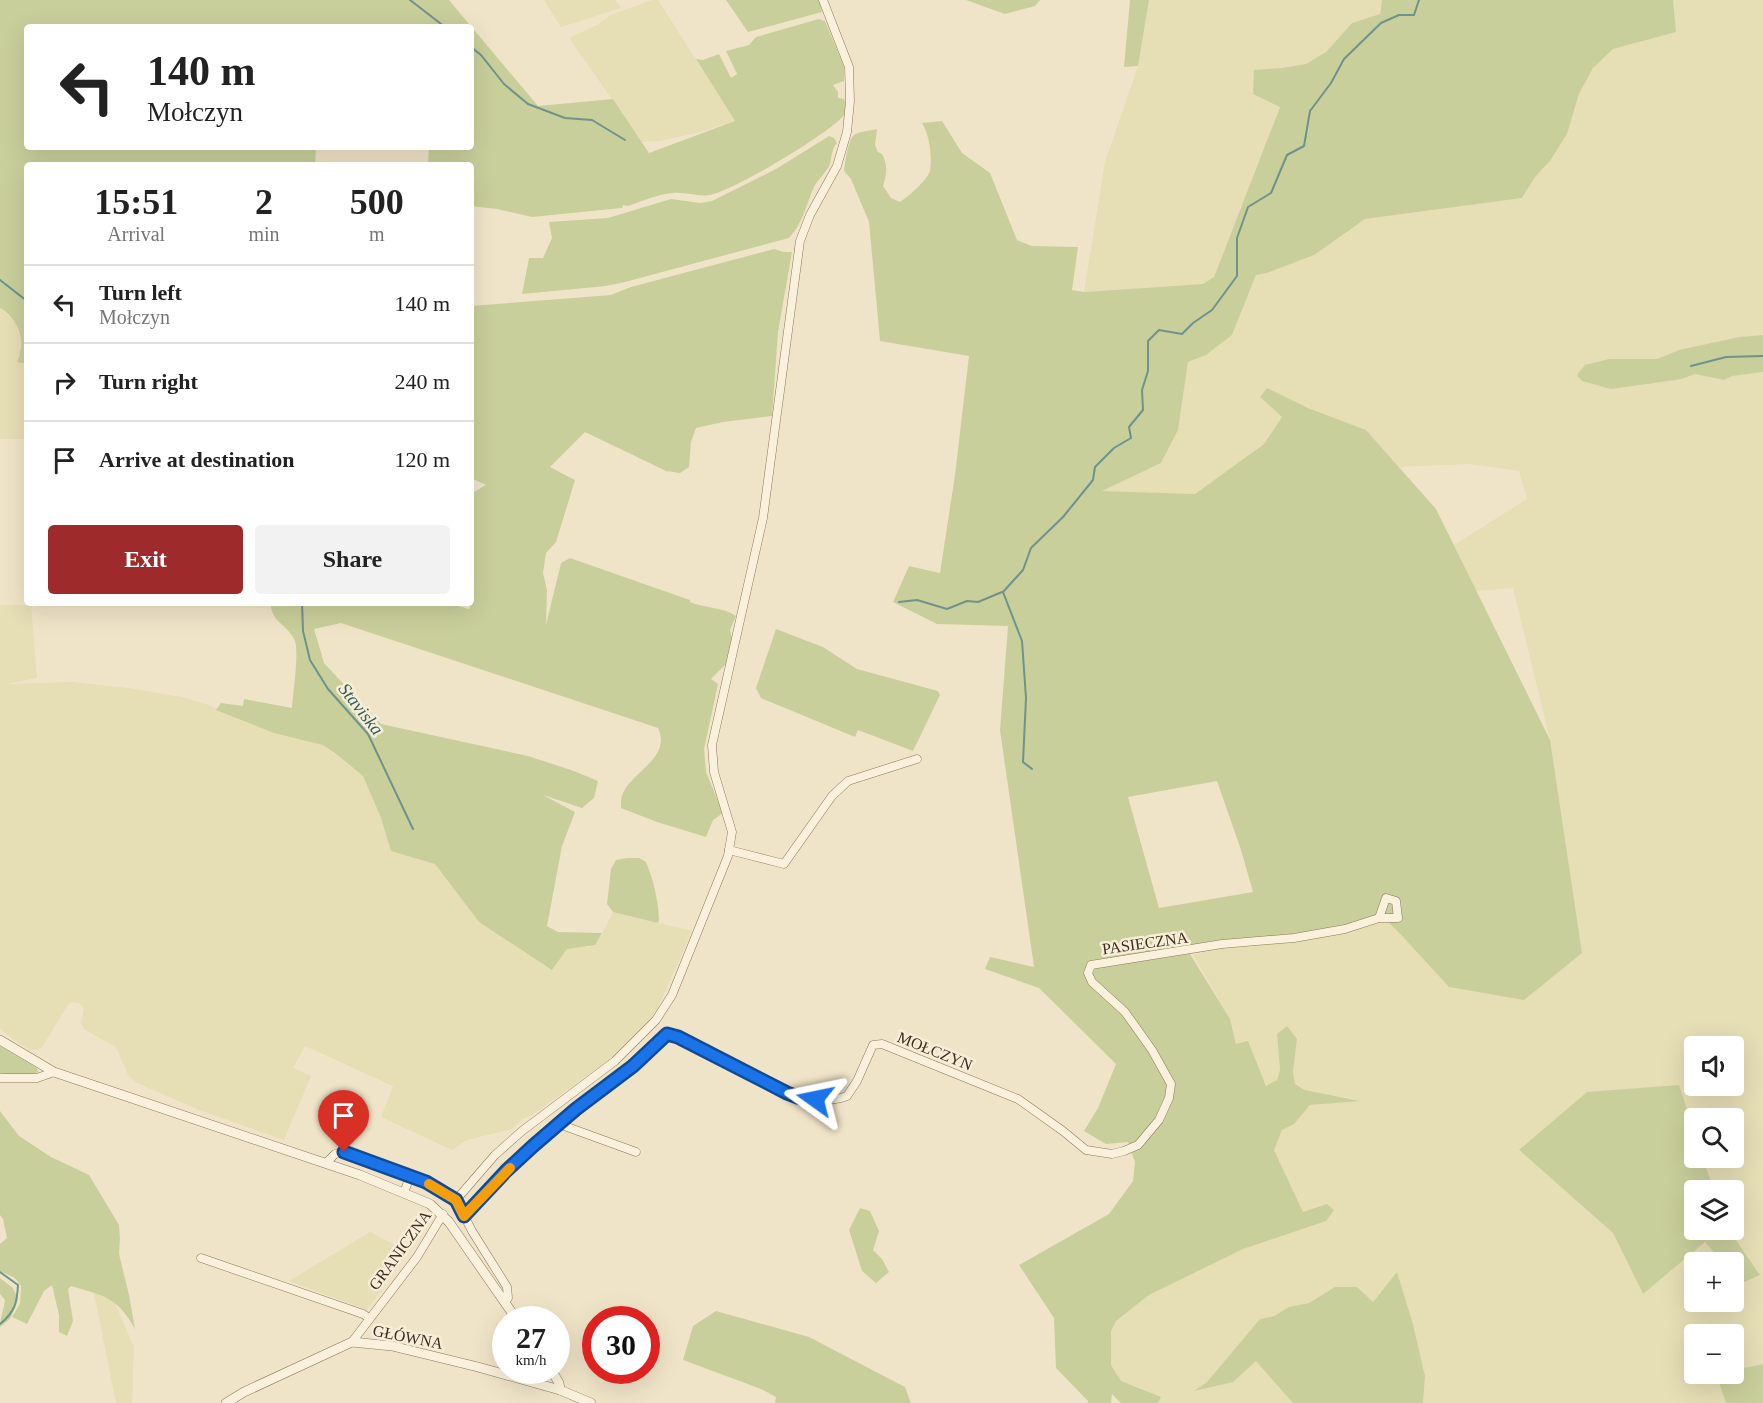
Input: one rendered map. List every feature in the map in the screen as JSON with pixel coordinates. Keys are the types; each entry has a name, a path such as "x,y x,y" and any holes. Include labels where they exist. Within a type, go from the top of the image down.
{"street":[{"path":"456,1200 495,1155 522,1131 615,1061 656,1020 672,995 687,963 729,850 732,832 714,772 712,746 763,518 800,241 810,215 837,166 847,132 851,84 849,67 823,0"},
{"path":"729,850 784,864 832,796 848,781 916,759"},
{"name":"PASIECZNA","path":"1018,1099 1086,1150 1112,1154 1132,1149 1159,1120 1169,1098 1171,1084 1152,1050 1125,1012 1092,982 1088,973 1091,965 1222,944 1294,938 1345,929 1379,918"},
{"name":"MOŁCZYN","path":"464,1216 506,1171 559,1124 633,1066 667,1034 800,1098 832,1100 847,1096 857,1081 868,1052 873,1045 877,1044 1018,1099"},
{"path":"0,1040 54,1072 326,1163 430,1204 443,1214"},
{"path":"0,1078 37,1078 54,1072"},
{"path":"559,1124 636,1152"},
{"path":"326,1163 335,1154 344,1152 426,1182 456,1200 507,1287 508,1298 505,1302"},
{"path":"404,1193 410,1176"},
{"name":"GRANICZNA","path":"352,1342 417,1257 443,1214 508,1306"},
{"path":"201,1258 369,1318"},
{"name":"GŁÓWNA","path":"226,1403 244,1392 352,1342 392,1346 478,1367 560,1390 591,1403"},
{"path":"560,1384 560,1390"}],"shaded area":[{"path":"544,0 615,0 621,8 561,27"},
{"path":"652,0 658,0 735,121 697,133 660,141 642,142 569,38 599,24 611,15"},
{"path":"1149,0 1382,0 1380,14 1352,23 1326,52 1306,64 1282,68 1280,106 1214,277 1203,284 1084,292 1105,162 1138,66"},
{"path":"1673,0 1763,0 1763,335 1739,337 1680,350 1657,359 1609,359 1682,379 1695,374 1724,380 1732,376 1763,372 1763,1364 1744,1368 1744,1324 1684,1324 1684,1384 1719,1384 1726,1403 1423,1403 1425,1376 1413,1324 1397,1273 1373,1302 1336,1287 1309,1303 1289,1307 1274,1316 1260,1319 1232,1355 1207,1382 1196,1390 1233,1382 1256,1360 1293,1403 1158,1403 1161,1397 1121,1381 1111,1365 1111,1331 1116,1321 1149,1295 1243,1249 1326,1221 1303,1212 1274,1150 1282,1130 1294,1124 1310,1105 1358,1100 1305,1090 1295,1084 1293,1072 1297,1039 1277,1034 1280,1070 1277,1080 1267,1086 1236,1045 1230,1019 1193,955 1221,948 1295,942 1345,933 1378,920 1387,921 1404,938 1550,740 1513,588 1476,591 1454,545 1527,499 1519,471 1469,464 1399,467 1366,430 1308,408 1260,397 1282,417 1264,444 1195,494 1101,491 1161,463 1178,430 1188,362 1206,355 1232,335 1256,275 1268,273 1365,219 1522,198 1567,134 1579,94 1593,68 1613,49 1675,32","holes":["1679,1085 1687,1108 1744,1108 1744,1168 1706,1168 1710,1180 1744,1180 1744,1240 1736,1240 1760,1275 1744,1283 1744,1312 1684,1312 1684,1259 1642,1293 1613,1233 1519,1151"]},
{"path":"0,308 16,323 21,342 17,359 24,364 24,439 0,439"},
{"path":"0,605 31,606 37,678 7,684 72,682 182,697 206,704 274,733 323,745 363,776 381,818 390,847 395,852 402,852 435,864 479,922 552,970 567,949 589,947 600,937 613,912 692,931 656,1012 639,1034 621,1051 512,1129 467,1140 452,1150 381,1117 393,1086 305,1046 293,1068 311,1076 284,1140 199,1110 135,1082 128,1075 116,1047 85,1030 81,1023 84,1009 79,1003 70,1002 38,1050 30,1050 0,1029"},
{"path":"370,1232 408,1252 367,1310 289,1281"},
{"path":"1705,1242 1714,1252 1693,1252"},
{"path":"94,1293 113,1299 134,1347 132,1403 116,1403"}],"green space":[{"path":"0,0 449,0 469,24 24,24 24,150 316,150 315,162 24,162 24,363 17,362 21,346 20,333 10,316 0,308"},
{"path":"726,0 819,0 822,12 748,32"},
{"path":"966,0 1040,0 1035,6 1005,14"},
{"path":"1130,0 1149,0 1138,66 1124,67"},
{"path":"1382,0 1673,0 1676,32 1613,49 1593,68 1579,94 1567,134 1522,198 1365,219 1314,255 1256,275 1232,335 1206,355 1188,362 1178,430 1161,463 1102,491 1195,494 1264,444 1282,417 1260,397 1267,388 1308,408 1366,430 1436,509 1550,740 1582,953 1524,1000 1449,987 1387,921 1376,917 1344,927 1190,954 1230,1019 1236,1044 1248,1041 1266,1086 1277,1080 1280,1070 1277,1034 1287,1026 1297,1039 1293,1072 1295,1084 1305,1090 1360,1101 1310,1105 1294,1124 1282,1130 1274,1150 1303,1212 1327,1204 1334,1210 1326,1221 1243,1249 1149,1295 1116,1321 1111,1331 1111,1365 1121,1381 1161,1397 1158,1403 1121,1403 1112,1394 1111,1403 1088,1403 1056,1368 1054,1318 1019,1265 1109,1214 1133,1181 1135,1162 1128,1142 1106,1144 1084,1131 1098,1108 1116,1064 1039,988 985,969 990,957 1034,967 1000,730 1008,626 937,624 893,602 909,566 940,573 955,475 969,356 880,341 869,222 851,179 844,171 847,152 855,134 877,129 875,145 878,152 882,154 886,166 883,186 891,198 900,202 912,193 930,171 930,147 922,123 942,121 962,153 990,173 1017,240 1032,246 1078,247 1072,290 1084,292 1203,284 1214,277 1280,107 1253,94 1254,70 1306,64 1326,52 1352,23 1380,14","holes":["1217,781 1253,892 1159,908 1128,797"]},
{"path":"819,19 825,21 844,67 844,81 833,85 838,92 838,98 844,99 845,114 822,134 803,146 739,183 710,195 667,194 628,206 623,205 622,208 532,217 474,206 474,162 428,162 429,150 474,150 474,30 538,106 613,99 649,153 735,121 696,59 703,60 719,54 731,78 737,74 726,51 749,45 756,37"},
{"path":"829,136 837,143 830,164 814,187 801,220 789,238 606,286 522,294 529,258 543,258 552,238 549,222 608,218 671,199 700,203 712,201 776,169"},
{"path":"774,249 792,252 778,332 772,416 696,428 691,442 689,467 680,473 666,471 585,432 550,467 575,480 556,542 546,553 543,573 547,590 546,625 561,563 570,558 690,600 695,604 736,616 730,630 732,639 726,664 711,679 718,684 704,749 706,772 723,813 713,820 706,837 621,808 622,795 628,785 649,764 660,747 661,738 658,728 341,623 314,629 324,663 381,724 528,756 598,781 594,798 582,808 543,795 575,812 562,846 547,926 558,932 602,933 595,945 567,949 552,970 479,922 435,864 391,851 381,818 363,776 336,754 323,745 274,733 216,710 221,703 243,706 244,699 292,708 296,664 295,641 274,616 271,606 458,606 469,609 470,606 474,606 474,492 486,485 474,479 474,306 611,295 631,287"},
{"path":"1763,335 1763,372 1732,376 1724,380 1695,374 1682,379 1611,389 1582,381 1577,375 1585,365 1609,359 1657,359 1679,350 1739,337"},
{"path":"776,629 823,647 857,669 938,691 940,695 913,751 858,730 855,737 761,698 756,688"},
{"path":"639,858 646,862 657,898 658,923 613,912 607,904 611,869 616,860"},
{"path":"0,1046 37,1068 38,1072 24,1076 0,1073"},
{"path":"1679,1085 1687,1108 1684,1108 1684,1168 1706,1168 1710,1180 1684,1180 1684,1240 1736,1240 1760,1275 1744,1282 1744,1252 1714,1252 1705,1242 1693,1252 1684,1252 1684,1260 1643,1294 1613,1233 1519,1150 1587,1092"},
{"path":"0,1111 19,1136 51,1157 89,1175 119,1225 119,1254 135,1329 122,1310 109,1299 71,1286 68,1289 73,1321 67,1336 59,1332 59,1315 52,1285 44,1291 27,1324 12,1317 20,1304 21,1286 15,1278 0,1271 0,1244 7,1238 0,1215"},
{"path":"860,1208 870,1211 879,1231 873,1250 882,1259 889,1272 876,1283 862,1271 849,1230"},
{"path":"1397,1272 1413,1324 1425,1376 1423,1403 1293,1403 1256,1361 1233,1382 1194,1391 1207,1382 1260,1319 1274,1316 1289,1307 1309,1303 1335,1287 1357,1287 1373,1302"},
{"path":"0,1278 13,1288 18,1299 10,1319 0,1327 5,1300 0,1294"},
{"path":"716,1311 809,1337 905,1387 911,1403 775,1403 776,1397 761,1389 683,1360 693,1326"},
{"path":"1763,1364 1763,1403 1726,1403 1719,1384 1744,1384 1744,1368"}],"waterway":[{"path":"410,0 441,24"},
{"path":"1032,769 1023,762 1026,698 1022,641 1003,592 1023,570 1031,548 1063,517 1093,480 1095,467 1114,448 1131,438 1129,427 1143,410 1142,390 1148,371 1148,341 1159,330 1182,334 1212,310 1237,276 1237,238 1248,207 1271,193 1287,155 1304,146 1310,111 1331,83 1344,59 1381,23 1399,15 1414,15 1419,0"},
{"path":"474,49 504,84 528,104 565,118 592,120 625,140"},
{"name":"Staviska","path":"0,280 24,299"},
{"path":"1691,366 1726,357 1763,356"},
{"path":"899,602 917,600 947,609 967,601 978,602 1002,592"},
{"name":"Staviska","path":"302,606 303,631 310,660 328,689 368,734 413,829"},
{"path":"0,1272 18,1285 14,1307 0,1324"}],"slow traffic":[{"path":"429,1184 456,1200 464,1216 510,1168"}],"route":[{"path":"344,1152 426,1182 456,1200 464,1216 533,1146 576,1109 633,1066 667,1034 678,1037 787,1093 800,1098 815,1099"}]}
